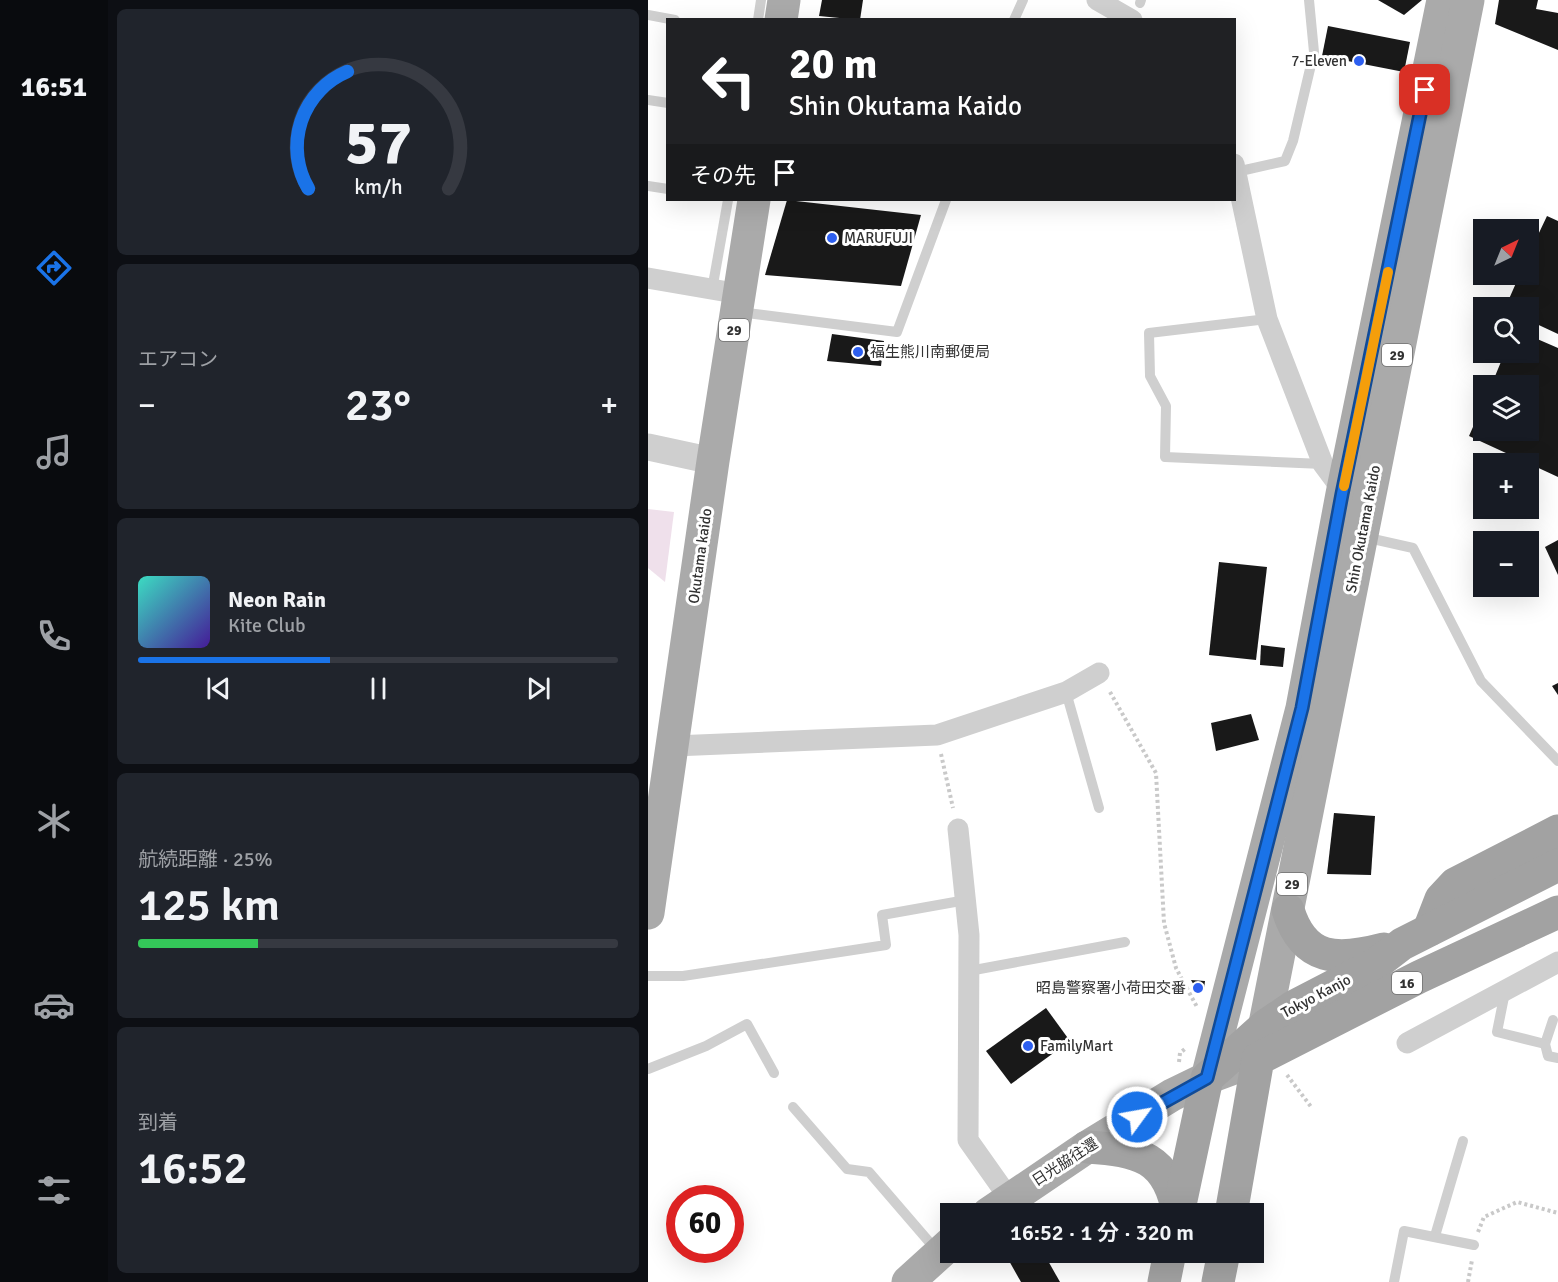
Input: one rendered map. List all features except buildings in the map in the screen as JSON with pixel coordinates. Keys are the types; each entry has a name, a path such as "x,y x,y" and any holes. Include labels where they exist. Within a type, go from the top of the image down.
{"highway":[{"path":"1288,910 1291,921 1306,942 1326,956 1353,956 1416,937 1441,899 1455,884 1558,831"},
{"name":"Tokyo Kanjo","path":"1207,1078 1265,1026 1293,1007 1376,964 1416,937 1558,865"},
{"name":"Tokyo Kanjo","path":"1258,1059 1419,977 1558,912"},
{"path":"1233,1203 1258,1059"},
{"path":"1180,1203 1207,1078"},
{"path":"1087,1147 1127,1152 1151,1161 1167,1179 1175,1203"},
{"path":"1164,1282 1168,1263"},
{"path":"1218,1282 1222,1263"}],"main road":[{"path":"781,18 784,0"},
{"name":"Shin Okutama Kaido","path":"1258,1059 1361,536 1355,498 1443,0"},
{"name":"Shin Okutama Kaido","path":"1207,1078 1355,498 1468,0"},
{"name":"Okutama kaido","path":"648,913 656,821 674,746 713,461 730,298 754,201"},
{"name":"日光脇往還","path":"1003,1203 1087,1147 1172,1095 1207,1078 1258,1059"},
{"path":"908,1282 940,1253"}],"street":[{"path":"1097,0 1138,8"},
{"path":"1236,173 1267,320 1323,464 1355,498"},
{"path":"648,279 730,298"},
{"path":"648,447 713,461"},
{"path":"674,746 937,735 1066,692 1099,673"},
{"path":"958,830 966,900 969,971 968,1140 997,1203"},
{"path":"1407,1043 1558,962"}],"lane":[{"path":"758,18 761,0"},
{"path":"1015,18 1023,0"},
{"path":"1236,168 1286,161 1293,141 1314,52 1309,0"},
{"path":"648,15 666,18"},
{"path":"648,100 666,103"},
{"path":"648,186 666,189"},
{"path":"728,201 730,298 897,332 946,201"},
{"path":"1267,320 1149,333 1150,375 1166,406 1165,457 1323,464"},
{"path":"1361,536 1413,548 1481,681 1558,761"},
{"path":"1066,692 1099,808"},
{"path":"648,976 683,976 886,945 882,915 966,900"},
{"path":"969,971 1125,942"},
{"path":"1505,992 1497,1032 1545,1044"},
{"path":"1553,1020 1545,1044 1548,1056 1558,1058"},
{"path":"648,1069 706,1046 747,1024 774,1073"},
{"path":"793,1107 846,1169 869,1172 940,1243"},
{"path":"1435,1236 1463,1141"},
{"path":"1394,1282 1404,1231 1474,1245"}],"path":[{"path":"1099,673 1156,773 1164,923 1176,968 1196,1003 1197,1014"},
{"path":"937,735 958,830"},
{"path":"1468,1282 1474,1245 1484,1217 1517,1202 1558,1213"}],"shaded area":[{"path":"648,509 674,512 665,582 648,568"}],"slow traffic":[{"path":"1344,486 1388,272"}],"place":[{"name":"7-Eleven","path":"1359,61"},
{"name":"MARUFUJI","path":"832,238"},
{"name":"福生熊川南郵便局","path":"858,352"},
{"name":"昭島警察署小荷田交番","path":"1198,988"},
{"name":"FamilyMart","path":"1028,1046"}],"route":[{"path":"1137,1117 1172,1095 1207,1078 1222,1010 1302,708 1342,494 1425,90"}]}
